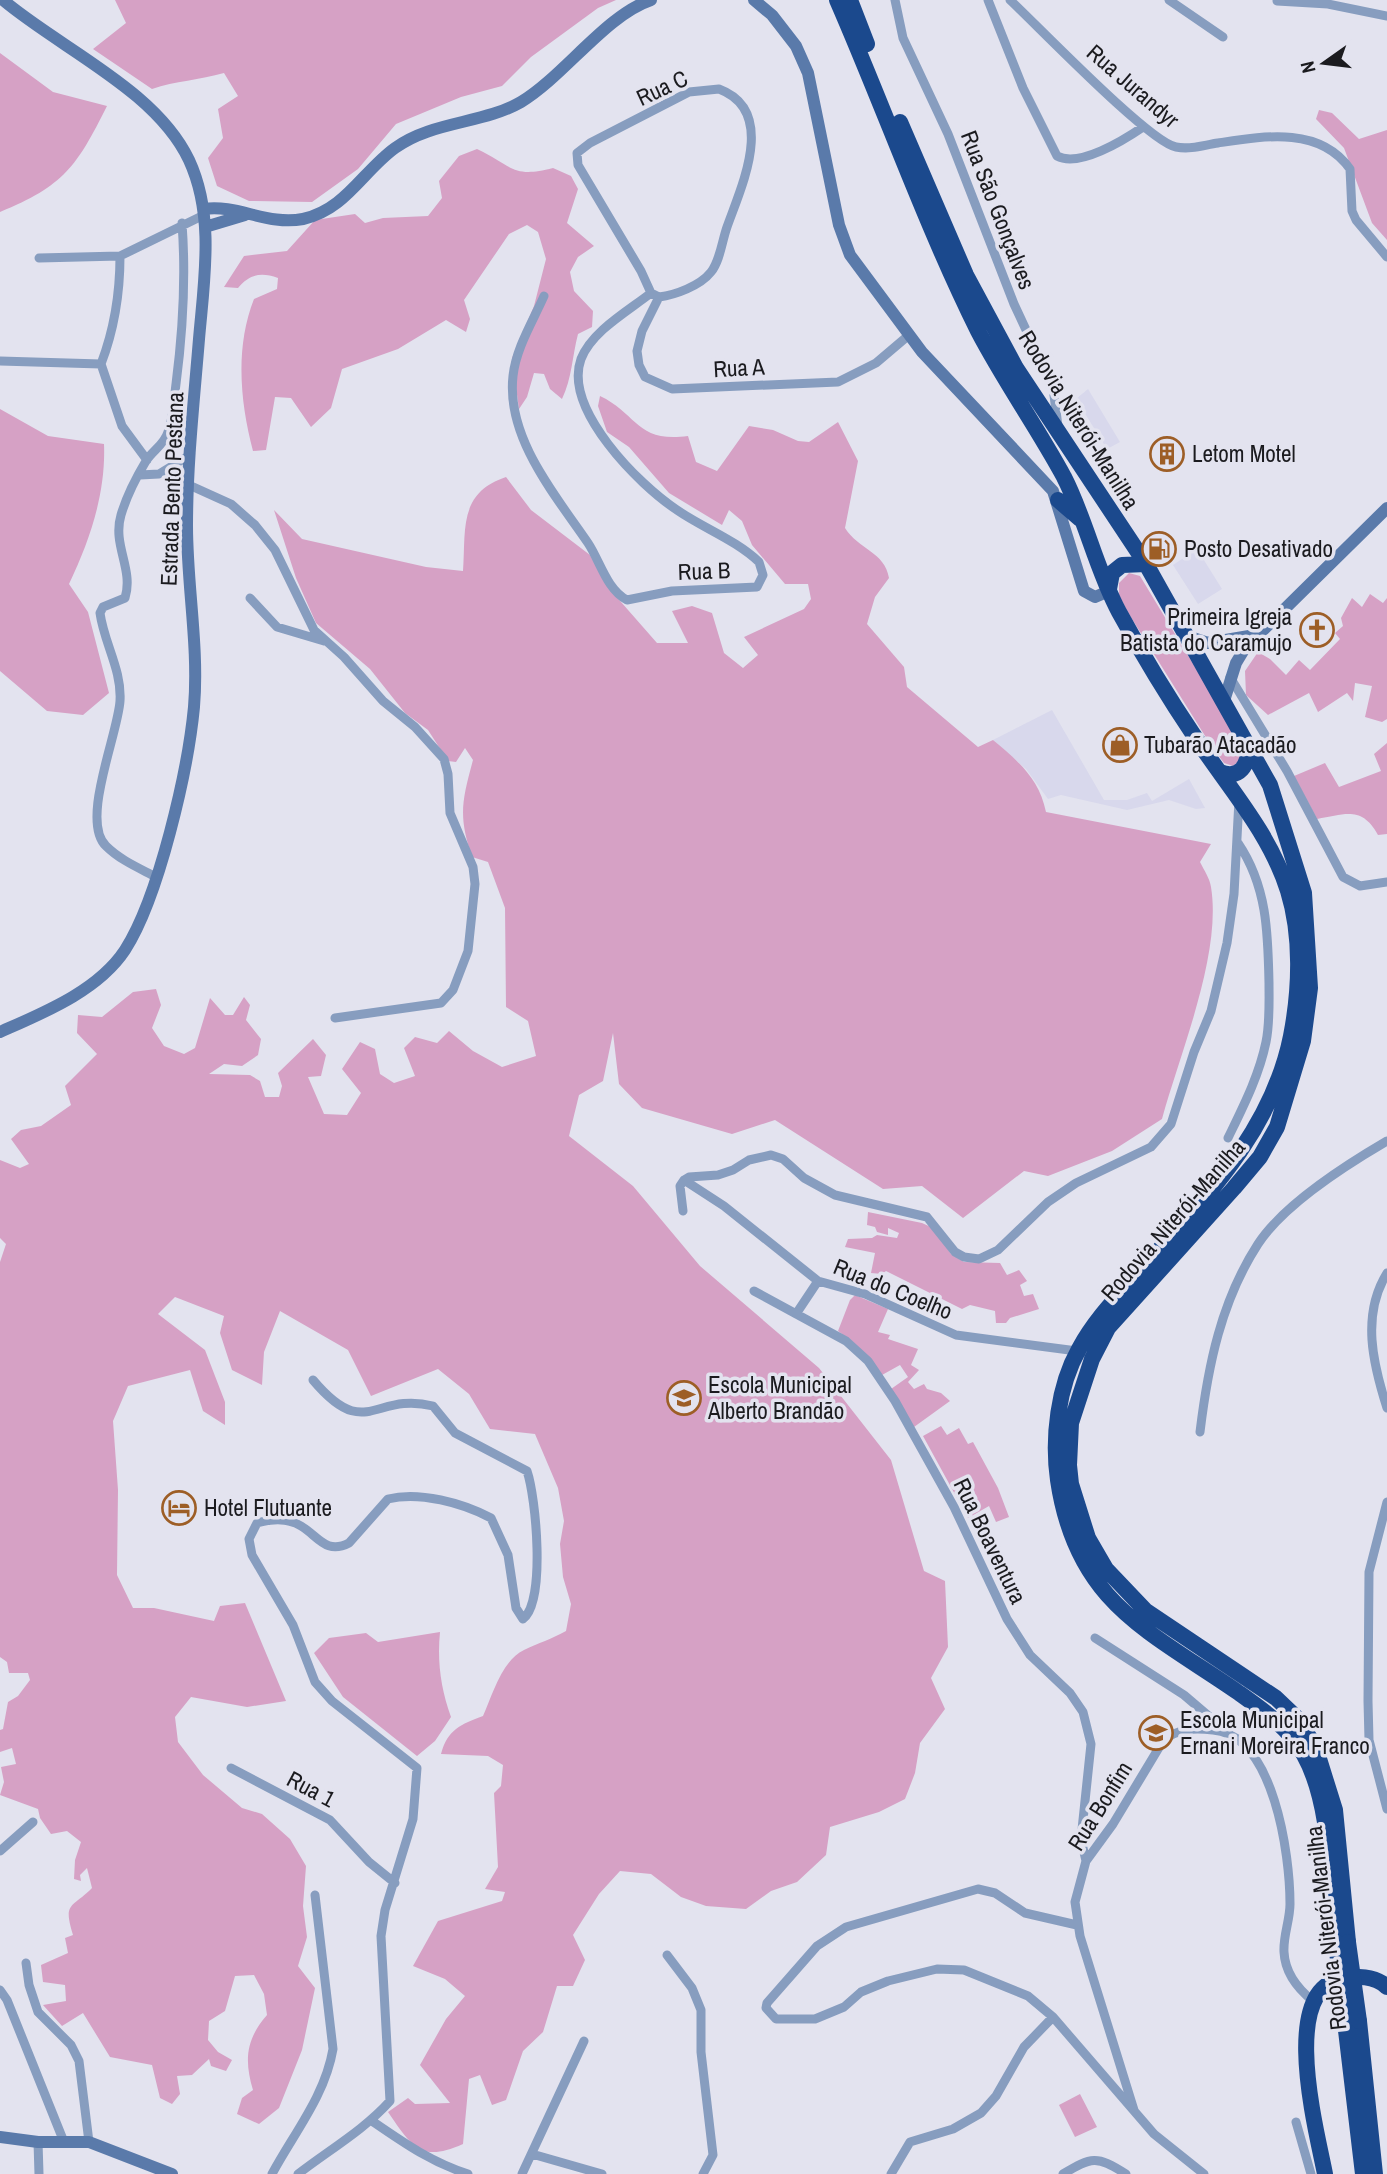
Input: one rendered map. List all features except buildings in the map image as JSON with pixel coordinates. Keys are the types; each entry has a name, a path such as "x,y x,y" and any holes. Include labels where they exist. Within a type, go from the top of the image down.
{"highway":[{"name":"Rodovia Niterói-Manilha","path":"837,0 960,292 998,367 1065,479 1109,591 1194,736 1239,800 1279,868 1294,915 1298,967 1296,1002 1280,1080 1263,1118 1226,1171 1104,1312 1077,1351 1059,1412 1055,1443 1065,1517 1082,1561 1114,1605 1138,1627 1260,1708 1303,1751 1323,1812 1375,2174"},
{"name":"Rodovia Niterói-Manilha","path":"850,0 967,275 1016,368 1146,564 1224,701 1276,799 1304,893 1310,988 1303,1041 1277,1127 1260,1157 1108,1328 1092,1359 1071,1423 1069,1465 1071,1484 1088,1538 1106,1569 1146,1611 1168,1628 1276,1698 1297,1718 1315,1746 1335,1810 1342,1942"},
{"path":"1058,500 1083,522"},
{"path":"1109,591 1112,573 1122,565 1146,564"},
{"path":"1220,772 1231,775 1239,772 1247,762 1249,747"},
{"path":"1325,2174 1307,2070 1307,2027 1313,2001 1327,1983 1347,1978 1373,1978 1387,1986"},
{"name":"Rodovia Niterói-Manilha","path":"1352,2022 1363,2174"}],"street":[{"name":"Estrada Bento Pestana","path":"0,1032 61,1003 97,978 123,952 139,924 156,877 185,761 194,708 195,669 188,565 189,485 206,256 204,217 198,181 188,157 168,127 135,97 3,0"},
{"path":"198,181 221,207 244,215 276,220 303,219 326,211 345,198 396,147 445,126 519,103 618,20 651,0"},
{"path":"756,0 772,15 796,46 808,73 839,225 850,255 909,335 968,404 1028,464 1058,500 1067,544 1084,591 1095,597 1109,591"},
{"name":"Rua São Gonçalves","path":"895,0 903,38 948,134 1009,292 1053,388 1058,410 1058,435"},
{"path":"988,0 1023,88 1057,156 1068,160 1080,157 1115,145 1143,127"},
{"name":"Rua Jurandyr","path":"1010,0 1143,127 1173,147 1192,148 1242,139 1290,136 1302,137 1330,149 1350,169 1352,211 1356,220 1387,257"},
{"path":"1170,0 1223,37"},
{"path":"1278,1 1328,4 1387,16"},
{"name":"Rua C","path":"719,89 731,94 744,110 752,131 752,146 715,266 701,281 670,296 655,295 578,165 577,153 590,143 689,92 719,89"},
{"path":"39,258 120,256 182,223 204,217 221,207"},
{"path":"206,256 226,223 244,215"},
{"path":"204,217 226,223"},
{"path":"156,877 104,845 97,823 120,701 117,671 107,647 100,613 103,607 123,601 126,594 127,573 118,545 117,531 121,513 146,460 162,445 170,428 181,346 185,263 182,223"},
{"path":"120,256 116,307 109,344 101,364 122,426 146,460"},
{"name":"Rua A","path":"655,295 637,351 639,365 645,377 672,389 838,382 876,363 909,335"},
{"name":"Rua B","path":"544,296 518,356 513,376 524,440 534,463 599,560 615,591 627,600 686,589 757,587 763,575 759,562 675,509 635,474 605,439 581,397 577,382 581,360 589,346 655,295"},
{"path":"0,361 101,364"},
{"path":"140,475 159,474 190,455"},
{"path":"189,485 231,504 255,524 275,550 310,621 326,641 383,701 415,727 444,759 448,774 450,813 473,867 475,884 468,951 447,999 427,1006 335,1018"},
{"path":"1224,701 1230,677 1245,648 1387,508"},
{"path":"250,598 277,627 326,641"},
{"path":"1186,636 1208,643 1224,643 1262,632"},
{"path":"1230,677 1287,771 1343,877 1360,886 1387,882"},
{"path":"682,1212 680,1186 684,1180 689,1177 718,1175 733,1170 748,1160 771,1155 783,1159 804,1178 835,1195 927,1217 955,1252 964,1258 989,1256 1048,1202 1076,1183 1151,1147 1171,1124 1217,985 1234,894 1239,800"},
{"path":"1228,1138 1262,1058 1269,1011 1268,928 1260,887 1250,861 1237,841"},
{"path":"1200,1432 1215,1342 1234,1290 1258,1243 1281,1218 1318,1188 1387,1141"},
{"name":"Rua do Coelho","path":"684,1180 724,1206 818,1281 865,1294 956,1335 1077,1351"},
{"path":"1387,1273 1376,1296 1370,1326 1378,1381 1387,1408"},
{"path":"796,1314 818,1281"},
{"name":"Rua Boaventura","path":"754,1291 846,1341 868,1362 895,1401 948,1497 1007,1619 1030,1655 1070,1693 1083,1713 1091,1744 1081,1839 1086,1861"},
{"path":"298,2174 344,2138 372,2121 390,2101 381,1936 385,1910 413,1819 416,1768 332,1701 315,1682 293,1625 252,1555 249,1539 251,1530 257,1523 281,1520 300,1526 327,1546 340,1548 349,1543 388,1499 408,1496 457,1504 491,1518 498,1527 508,1555 518,1615 523,1619 529,1611 538,1568 532,1494 527,1471 455,1433 433,1406 395,1405 352,1412 331,1402 313,1380"},
{"path":"1387,1502 1369,1572 1368,1701 1371,1751 1387,1809"},
{"path":"1095,1638 1184,1695 1248,1747 1259,1762 1273,1791 1290,1904 1284,1952 1288,1970 1300,1991 1313,2001"},
{"name":"Rua Bonfim","path":"1135,2114 1077,1925 1075,1902 1086,1861 1113,1824 1163,1741 1185,1729 1225,1731"},
{"name":"Rua 1","path":"231,1768 330,1820 369,1862 395,1883"},
{"path":"0,1851 33,1822"},
{"path":"1077,1925 1025,1913 995,1893 978,1889 846,1927 817,1946 767,2003 768,2013 775,2019 816,2019 831,2014 861,1992 888,1981 921,1971 951,1968 1028,1996 1053,2017 1154,2134 1204,2174"},
{"path":"272,2174 320,2094 330,2069 333,2049 315,1895"},
{"path":"667,1955 692,1988 701,2010 701,2052 713,2155 704,2174"},
{"path":"26,1963 32,1998 38,2012 71,2045 79,2061 89,2141"},
{"path":"0,1990 7,2000 35,2077 64,2141"},
{"path":"891,2174 910,2142 953,2129 981,2113 996,2096 1024,2048 1053,2017"},
{"path":"522,2174 584,2040"},
{"path":"372,2121 419,2154 439,2165 468,2174"},
{"path":"1296,2122 1311,2174"},
{"path":"0,2137 37,2142 89,2141 172,2174"},
{"path":"37,2142 39,2174"},
{"path":"532,2154 602,2174"},
{"path":"1065,2173 1084,2160 1105,2161 1126,2174"}],"shaded area":[{"path":"115,0 616,0 598,8 531,57 502,86 461,97 396,124 358,169 312,202 249,201 217,186 208,158 223,138 218,109 238,96 224,73 152,89 93,49 126,23"},
{"path":"0,53 53,92 107,106 87,144 66,172 40,193 0,212"},
{"path":"1319,110 1332,113 1359,139 1387,130 1387,240 1372,223 1344,148 1316,119"},
{"path":"477,149 520,171 553,168 571,176 578,189 567,223 594,246 578,257 570,272 574,291 593,311 592,327 578,334 562,399 550,389 544,374 534,373 527,397 519,409 512,358 534,306 546,259 538,232 527,225 509,234 464,300 470,319 466,332 446,320 398,349 342,369 331,408 311,427 291,398 275,397 266,450 253,451 243,394 244,336 254,299 277,289 278,278 256,276 238,288 224,287 244,256 287,251 315,220 355,214 365,223 383,218 428,216 442,198 439,181 459,156"},
{"path":"1088,389 1120,442 1107,449 1076,399"},
{"path":"600,396 613,403 647,431 671,437 688,436 696,462 717,471 749,426 773,430 798,441 809,442 838,422 858,461 845,528 877,556 889,578 875,597 867,624 904,667 907,687 978,747 993,740 1011,755 1033,780 1046,812 1211,844 1200,862 1211,887 1211,942 1197,1003 1162,1119 1112,1151 1048,1176 1024,1171 963,1218 922,1186 883,1189 775,1120 732,1134 642,1108 619,1084 613,1033 603,1081 579,1095 569,1136 633,1186 700,1266 819,1368 891,1460 924,1571 945,1581 948,1647 931,1678 945,1709 920,1743 915,1773 905,1799 879,1812 830,1827 826,1855 797,1882 771,1891 746,1909 706,1906 681,1897 651,1874 620,1871 599,1894 573,1935 585,1960 573,1986 557,1986 543,2032 523,2051 506,2100 492,2105 480,2075 469,2079 463,2144 437,2152 427,2151 411,2143 388,2112 408,2098 415,2104 450,2103 420,2065 446,2019 465,1996 445,1979 413,1966 438,1921 502,1901 505,1892 485,1889 498,1867 494,1793 501,1786 503,1765 488,1756 441,1754 447,1739 456,1729 483,1716 499,1679 516,1655 566,1631 571,1604 563,1577 560,1544 564,1521 558,1488 535,1434 490,1429 469,1394 438,1369 371,1396 348,1350 280,1311 264,1352 262,1385 232,1370 220,1333 224,1316 175,1297 158,1314 205,1350 225,1402 225,1425 203,1411 190,1370 128,1386 113,1421 118,1490 117,1575 133,1608 154,1608 214,1621 220,1606 245,1603 286,1701 247,1707 191,1697 175,1717 178,1742 203,1775 242,1808 262,1814 290,1839 306,1866 303,1906 307,1937 298,1966 315,1988 302,2050 279,2108 259,2124 237,2114 242,2098 253,2090 248,2069 249,2050 255,2033 267,2015 264,1994 254,1975 235,1976 225,2011 209,2021 208,2040 218,2052 232,2060 226,2071 211,2066 209,2059 192,2075 177,2076 180,2094 172,2104 160,2098 152,2065 110,2057 83,2013 62,2026 43,2005 66,2001 65,1985 43,1982 41,1965 68,1953 65,1938 73,1935 69,1911 74,1903 92,1888 87,1868 80,1875 81,1881 74,1879 75,1860 81,1842 67,1831 51,1834 40,1818 38,1809 0,1795 4,1782 1,1767 16,1764 12,1748 0,1752 0,1730 3,1729 8,1702 18,1696 30,1680 28,1673 9,1673 7,1662 0,1657 0,1262 6,1244 0,1238 0,1160 20,1168 29,1164 11,1139 21,1130 41,1126 71,1105 65,1086 97,1054 77,1033 78,1015 102,1017 133,992 156,989 161,1005 152,1028 164,1046 184,1054 195,1048 210,998 225,1015 233,1015 244,997 250,1005 246,1020 261,1039 258,1055 242,1066 224,1064 209,1074 250,1075 260,1081 265,1097 279,1097 282,1086 278,1073 313,1039 326,1055 321,1076 308,1077 324,1114 347,1115 361,1093 342,1069 360,1042 375,1049 380,1074 394,1083 415,1076 404,1048 415,1037 437,1043 449,1031 473,1051 502,1067 536,1056 528,1021 506,1007 505,908 488,862 472,857 465,830 464,798 473,760 465,748 456,762 448,761 428,730 405,713 370,669 316,623 296,578 274,510 302,539 426,567 463,571 465,527 472,503 490,484 506,477 531,510 590,555 607,586 657,643 688,643 672,611 692,606 712,613 724,653 743,668 758,655 744,637 804,609 811,599 808,584 785,584 752,545 742,521 729,510 722,525 669,493 629,447 607,432 598,406"},
{"path":"0,409 48,436 104,444 102,480 95,516 69,584 88,612 109,693 83,715 47,711 0,671"},
{"path":"1197,549 1222,589 1198,604 1173,565"},
{"path":"1129,573 1140,576 1230,725 1242,758 1233,766 1224,763 1212,747 1127,611 1119,595 1119,583"},
{"path":"1370,594 1383,603 1387,598 1387,719 1382,722 1365,717 1372,686 1355,683 1353,701 1347,693 1318,712 1309,693 1268,715 1246,695 1245,671 1258,652 1270,659 1286,675 1299,660 1310,670 1340,639 1335,633 1343,626 1341,618 1352,598 1362,607"},
{"path":"1052,710 1104,800 1127,800 1147,793 1152,801 1189,779 1205,808 1196,809 1169,800 1127,810 1061,795 1048,799 1026,769 993,740"},
{"path":"1387,743 1387,834 1378,835 1366,820 1352,814 1317,819 1294,776 1325,763 1339,787 1381,771 1374,754"},
{"path":"868,1212 922,1223 933,1228 951,1254 964,1262 1000,1263 1007,1275 1019,1270 1027,1281 1020,1285 1024,1296 1033,1294 1039,1309 1010,1318 1006,1323 996,1323 995,1311 970,1305 962,1309 886,1271 882,1274 871,1273 875,1253 845,1247 848,1239 872,1238 877,1235 897,1238 899,1233 888,1228 888,1235 877,1232 875,1227 867,1225"},
{"path":"855,1295 888,1309 878,1332 890,1335 888,1339 918,1349 911,1365 919,1370 908,1382 914,1389 924,1384 927,1389 941,1393 950,1401 914,1427 891,1389 908,1377 900,1365 882,1375 854,1343 838,1331 850,1300"},
{"path":"941,1426 947,1435 959,1428 968,1444 973,1442 998,1488 1009,1517 996,1522 989,1506 968,1518 923,1436"},
{"path":"440,1632 441,1675 451,1717 435,1741 417,1756 343,1697 314,1653 329,1638 366,1633 378,1642"},
{"path":"1080,2094 1097,2127 1075,2137 1059,2105"}],"place":[{"name":"Letom Motel","path":"1167,454"},
{"name":"Posto Desativado","path":"1159,549"},
{"name":"Primeira Igreja Batista do Caramujo","path":"1317,630"},
{"name":"Tubarão Atacadão","path":"1120,745"},
{"name":"Escola Municipal Alberto Brandão","path":"684,1398"},
{"name":"Hotel Flutuante","path":"179,1508"},
{"name":"Escola Municipal Ernani Moreira Franco","path":"1156,1733"}]}
